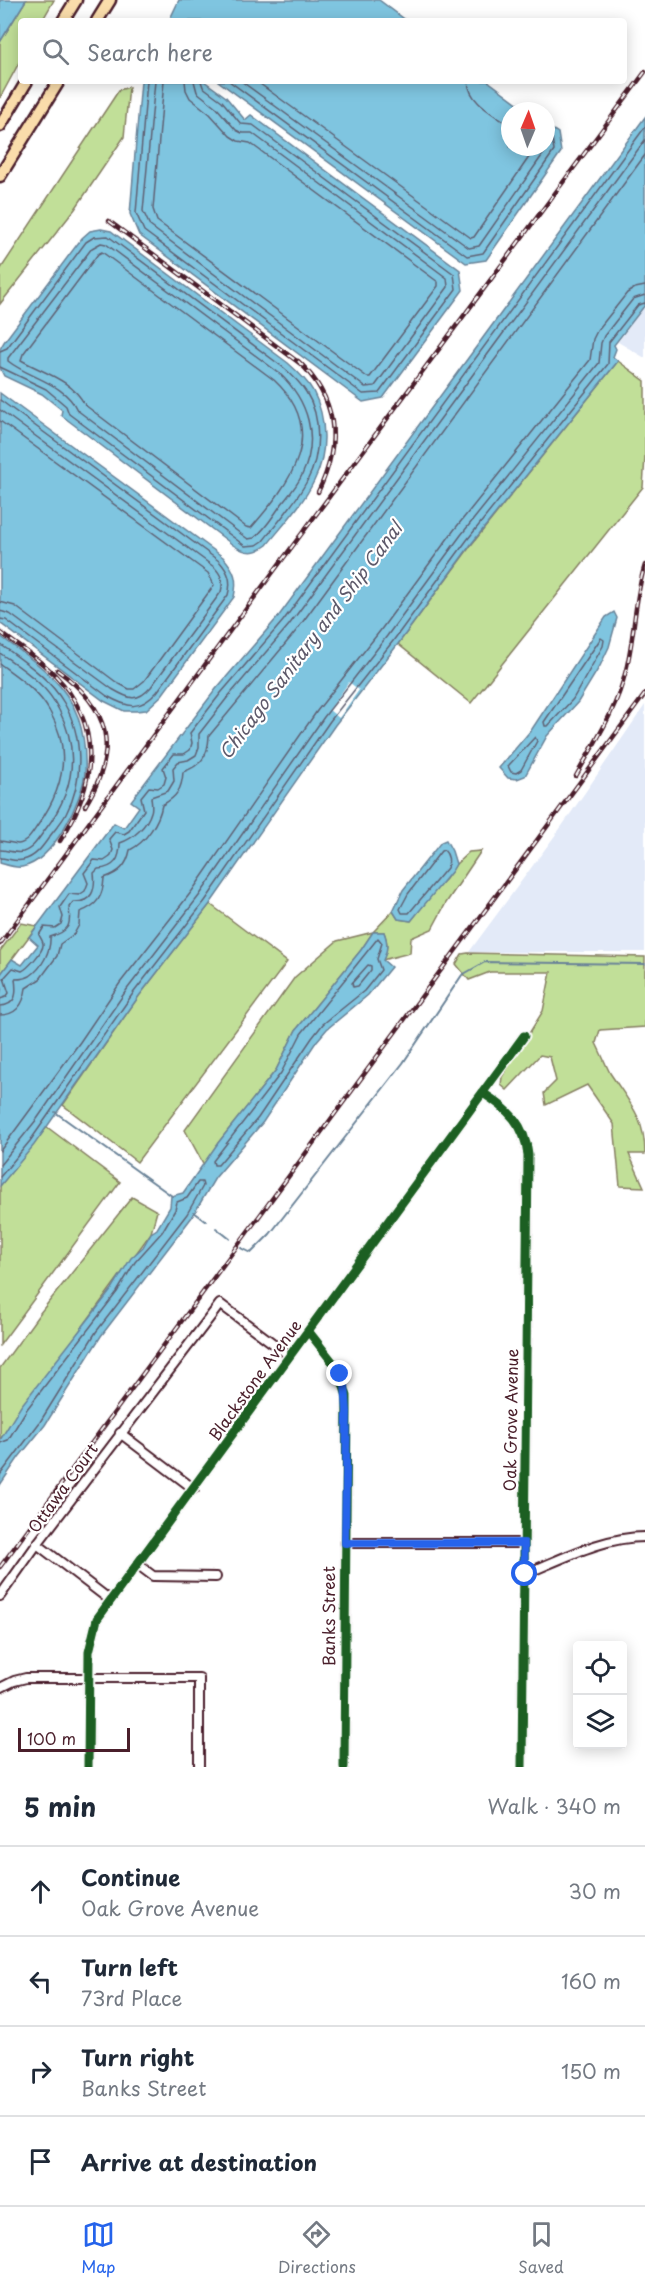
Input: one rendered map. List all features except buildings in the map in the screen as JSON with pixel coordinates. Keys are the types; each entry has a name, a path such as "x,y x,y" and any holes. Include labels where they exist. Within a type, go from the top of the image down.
{"highway":[{"path":"65,18 76,0"},
{"path":"98,18 110,0"},
{"path":"0,126 25,84"},
{"path":"0,176 57,84"}],"street":[{"name":"Blackstone Avenue","path":"88,1767 89,1652 97,1619 524,1036"},
{"name":"Oak Grove Avenue","path":"483,1093 513,1115 523,1132 528,1155 522,1767"},
{"name":"Ottawa Court","path":"110,1600 37,1544 220,1304 290,1356"},
{"name":"Banks Street","path":"309,1332 338,1369 345,1385 347,1411 344,1767"},
{"path":"120,1433 194,1489"},
{"path":"525,1574 610,1541 645,1537"},
{"path":"345,1543 524,1543"},
{"path":"0,1596 37,1544"},
{"path":"137,1564 153,1576 216,1577"},
{"path":"0,1688 26,1678 199,1678 199,1767"}],"shaded area":[{"path":"645,305 645,358 618,342"},
{"path":"645,705 645,952 469,952 562,826"}],"green space":[{"path":"26,0 54,0 44,18 18,18 18,65 0,98 0,42"},
{"path":"129,87 124,137 75,209 0,304 0,270 119,90"},
{"path":"618,361 645,381 643,487 471,703 398,644 472,544"},
{"path":"481,851 446,903 432,929 411,938 410,953 382,960 387,943 384,932 373,932 393,911 398,919 411,921 456,864 469,852"},
{"path":"210,904 287,962 137,1162 63,1105 139,996"},
{"path":"21,923 37,926 0,975 0,951"},
{"path":"373,932 296,1030 276,1070 218,1143 204,1165 185,1130 295,977 337,941"},
{"path":"462,954 645,957 645,1027 600,1030 596,1043 610,1073 635,1110 639,1120 645,1154 629,1154 644,1187 620,1186 614,1124 587,1085 546,1105 544,1093 556,1081 550,1057 540,1055 507,1090 501,1085 502,1077 543,1011 551,972 490,972 469,980 456,964"},
{"path":"47,1127 120,1182 0,1345 0,1186"},
{"path":"132,1197 157,1211 151,1233 0,1440 0,1368 40,1313"}],"water":[{"path":"0,0 26,0 0,42"},
{"path":"179,0 379,0 403,18 170,18"},
{"path":"141,84 208,84 226,97 245,120 251,115 460,270 463,290 383,398 363,402 139,235 130,214"},
{"path":"222,84 492,84 516,102 501,102 501,156 555,156 555,131 558,133 561,152 486,260 466,263"},
{"name":"Chicago Sanitary and Ship Canal","path":"645,117 645,305 614,345 616,349 613,357 618,361 472,543 335,725 210,904 139,996 34,1145 0,1186 0,995 2,987 0,986 0,975 12,959 22,965 38,945 29,937 114,823 124,828 139,807 131,801 216,689 278,617"},
{"path":"101,229 111,231 288,363 305,379 313,391 321,413 324,436 319,470 299,506 267,545 258,550 250,552 233,545 61,415 62,410 42,394 4,376 0,368 0,349 4,342 82,238 90,231"},
{"path":"0,393 223,557 233,571 236,585 234,597 162,695 146,710 124,711 104,701 0,623"},
{"path":"614,612 617,618 609,647 578,702 547,736 525,776 517,779 508,778 499,768 532,729 606,617"},
{"path":"0,636 45,671 64,692 78,717 85,751 83,784 79,798 64,828 45,854 34,863 22,867 0,863"},
{"path":"446,840 456,864 452,871 411,921 398,919 393,911 403,890 441,842"},
{"path":"373,932 384,932 387,946 383,960 391,967 368,995 327,1029 316,1042 263,1122 215,1178 192,1217 101,1336 45,1425 0,1485 0,1440 21,1406 112,1289 131,1258 157,1229 170,1207 171,1196 183,1193 218,1143 276,1070 296,1030"}],"pier":[{"path":"349,682 359,690 339,718 329,710"}],"waterway":[{"path":"241,1248 251,1253 270,1234 403,1063 462,975 485,962 645,964"},
{"path":"55,1112 172,1196"},
{"path":"194,1212 206,1221"},
{"path":"216,1228 230,1239"}],"railway":[{"path":"0,944 645,72"},
{"path":"109,221 302,365"},
{"path":"298,361 321,391 332,422 331,456 318,492"},
{"path":"576,776 605,725 622,684 645,565"},
{"path":"0,632 55,675 71,695 82,715 88,735 87,778 81,799 60,841"},
{"path":"57,670 89,700 99,715 104,731 106,748 103,766 85,806"},
{"path":"0,1567 645,694"}],"cycle path":[{"path":"88,1767 89,1652 97,1619 524,1036"},
{"path":"483,1093 514,1118 523,1134 528,1155 522,1767"},
{"path":"309,1332 338,1369 347,1396 344,1767"}],"route":[{"path":"340,1374 345,1385 347,1411 345,1543 524,1543 525,1574"}]}
